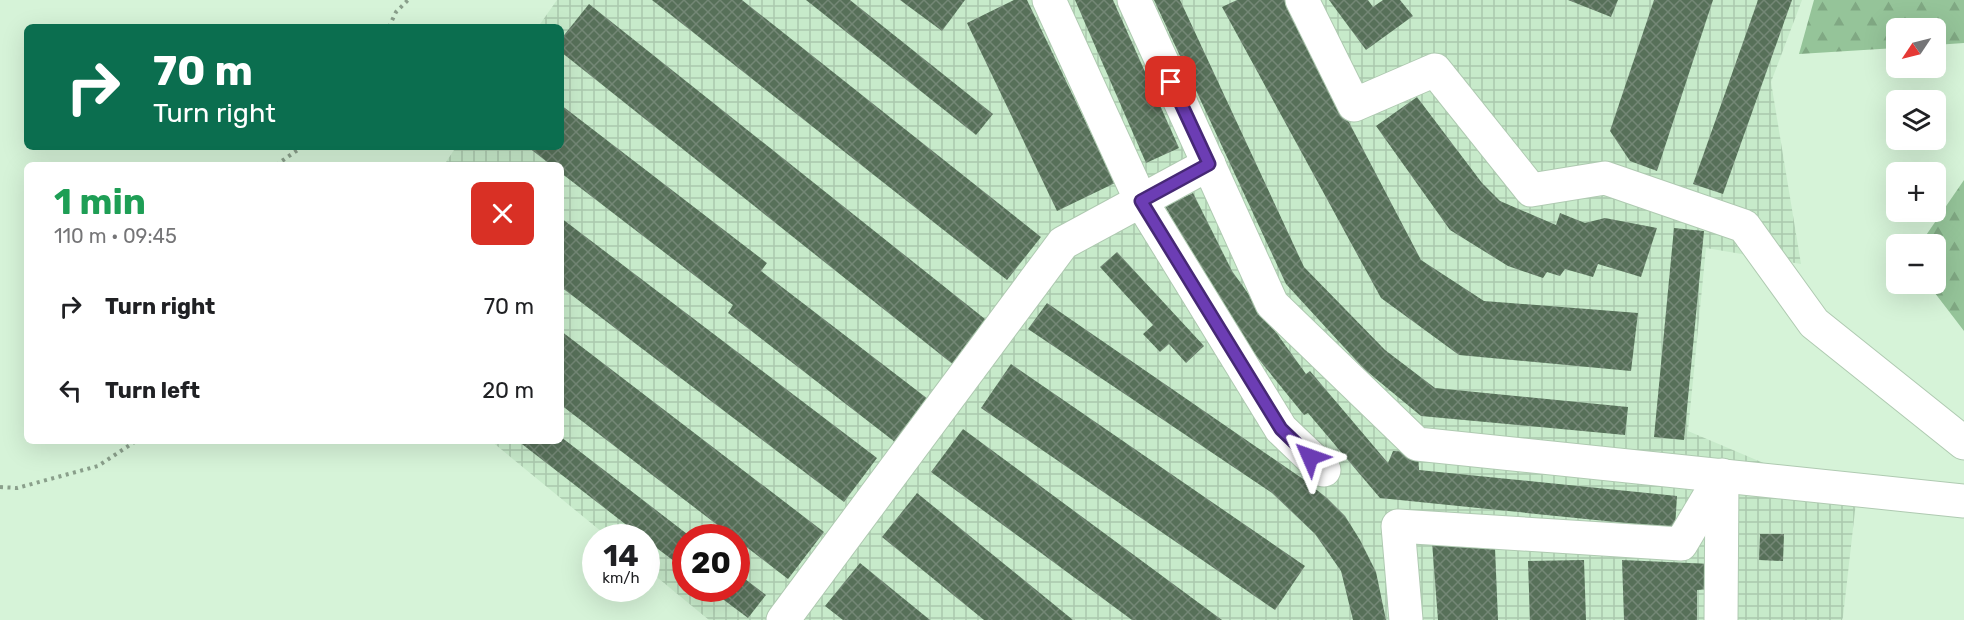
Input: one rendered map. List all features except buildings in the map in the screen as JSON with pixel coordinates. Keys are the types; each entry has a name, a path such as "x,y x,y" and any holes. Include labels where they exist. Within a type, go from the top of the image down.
{"lane":[{"path":"1049,0 1141,201 1281,429 1324,470"},
{"path":"1134,0 1272,304 1417,444 1964,501"},
{"path":"1302,0 1354,105 1435,70 1531,190 1605,178 1744,226 1814,323 1964,443"},
{"path":"783,620 1063,243 1209,164"},
{"path":"1406,620 1398,526 1681,544 1722,475"},
{"path":"1721,620 1722,475"}],"path":[{"path":"390,24 396,12 408,0"},
{"path":"280,162 298,150"},
{"path":"0,487 17,488 98,466 131,444"}],"shaded area":[{"path":"557,0 1802,0 1771,82 1801,264 1706,248 1688,431 1856,502 1842,620 709,620 687,602 750,602 750,524 672,524 672,590 660,580 660,524 592,524 495,444 564,444 564,162 446,162 454,150 564,150 564,24 540,24"}],"green space":[{"path":"1814,0 1964,0 1964,43 1946,44 1946,18 1886,18 1886,49 1799,54"},
{"path":"1964,180 1964,331 1936,294 1946,294 1946,234 1927,234 1935,222 1946,222 1946,206"}],"route":[{"path":"1171,82 1209,164 1141,201 1281,429 1310,457"}]}
